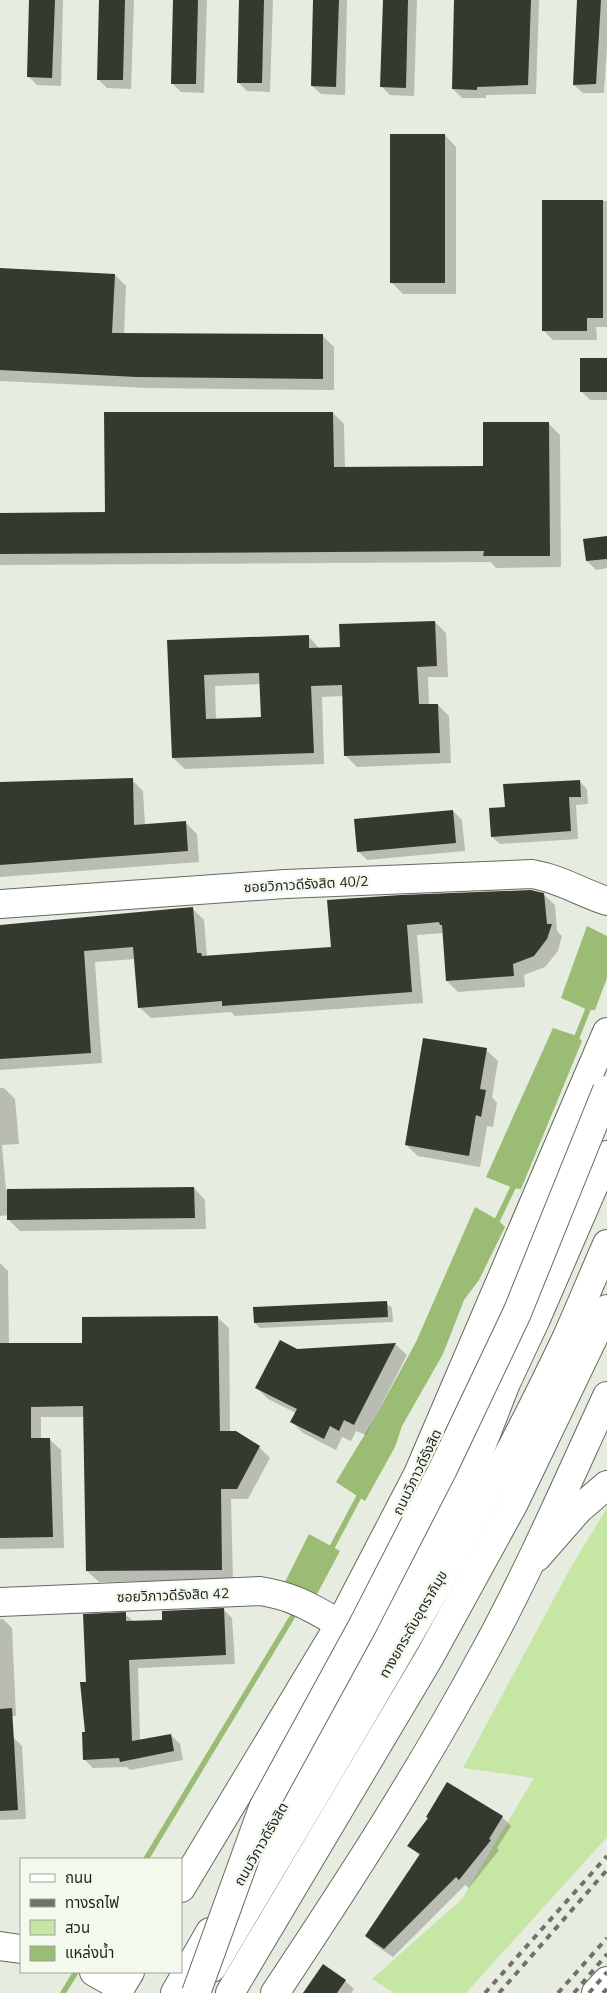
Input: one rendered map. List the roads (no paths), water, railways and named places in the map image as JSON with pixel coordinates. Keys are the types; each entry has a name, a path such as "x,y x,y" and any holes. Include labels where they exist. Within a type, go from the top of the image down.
{"main road":[{"name":"ซอยวิภาวดีรังสิต 40/2","path":"0,904 285,884 532,874 557,880 600,899"},
{"name":"ถนนวิภาวดีรังสิต","path":"182,1886 340,1624 426,1457 607,1032"},
{"path":"197,1993 263,1808 364,1625 447,1460 517,1313 607,1090"},
{"name":"ถนนวิภาวดีรังสิต","path":"175,1993 384,1632 468,1480 506,1383 536,1319 607,1155"},
{"name":"ทางยกระดับอุตราภิมุข","path":"197,1993 402,1646 488,1493 566,1339 607,1244"},
{"name":"ทางยกระดับอุตราภิมุข","path":"230,1993 424,1666 509,1512 607,1309"},
{"path":"239,1993 439,1658 526,1504 607,1326"},
{"path":"426,1457 506,1383"},
{"path":"275,1993 388,1819 436,1740 484,1655 527,1569 607,1396"},
{"path":"527,1569 579,1509 607,1485"},
{"name":"ซอยวิภาวดีรังสิต 42","path":"0,1602 260,1592 300,1602 340,1624"},
{"path":"0,1946 20,1949"},
{"path":"97,1973 123,1984"},
{"path":"596,1993 607,1981"}],"water":[{"path":"587,926 607,936 607,978 595,1010 588,1010 561,998"},
{"path":"553,1028 577,1036 582,1041 521,1189 513,1188 486,1177"},
{"path":"475,1207 498,1220 505,1227 479,1280 464,1300 443,1354 402,1426 395,1447 365,1501 336,1482 373,1421 416,1342"},
{"path":"309,1534 340,1551 315,1598 285,1582"}],"waterway":[{"path":"575,1042 590,1004"},
{"path":"495,1225 516,1181"},
{"path":"329,1553 362,1491"},
{"path":"147,1858 297,1609"},
{"path":"63,1993 75,1973"}],"railway":[{"path":"485,1993 607,1856"},
{"path":"499,1993 607,1870"},
{"path":"558,1993 607,1938"},
{"path":"574,1993 607,1954"},
{"path":"589,1993 607,1972"},
{"path":"603,1993 607,1989"}]}
